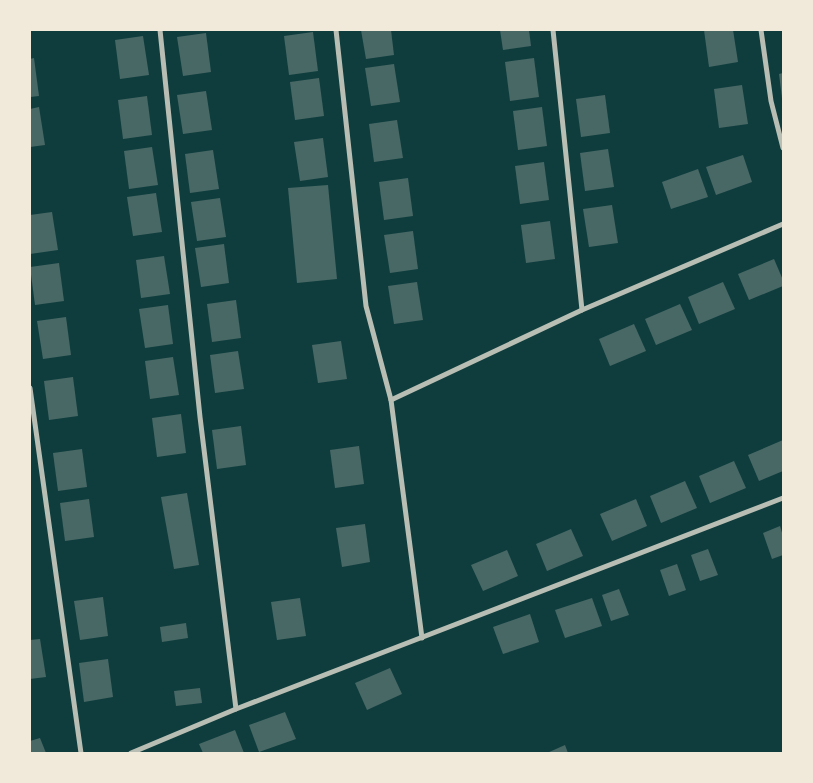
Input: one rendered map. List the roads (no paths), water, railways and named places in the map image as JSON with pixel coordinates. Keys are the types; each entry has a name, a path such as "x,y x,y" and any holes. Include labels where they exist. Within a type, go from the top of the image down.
{"street":[{"path":"160,30 200,417 236,709"},
{"path":"336,30 366,306 391,400 422,638"},
{"path":"553,30 582,310"},
{"path":"761,30 771,101 783,148"},
{"path":"391,400 582,310 783,224"},
{"path":"30,388 81,753"},
{"path":"131,753 236,709 783,498"}]}
